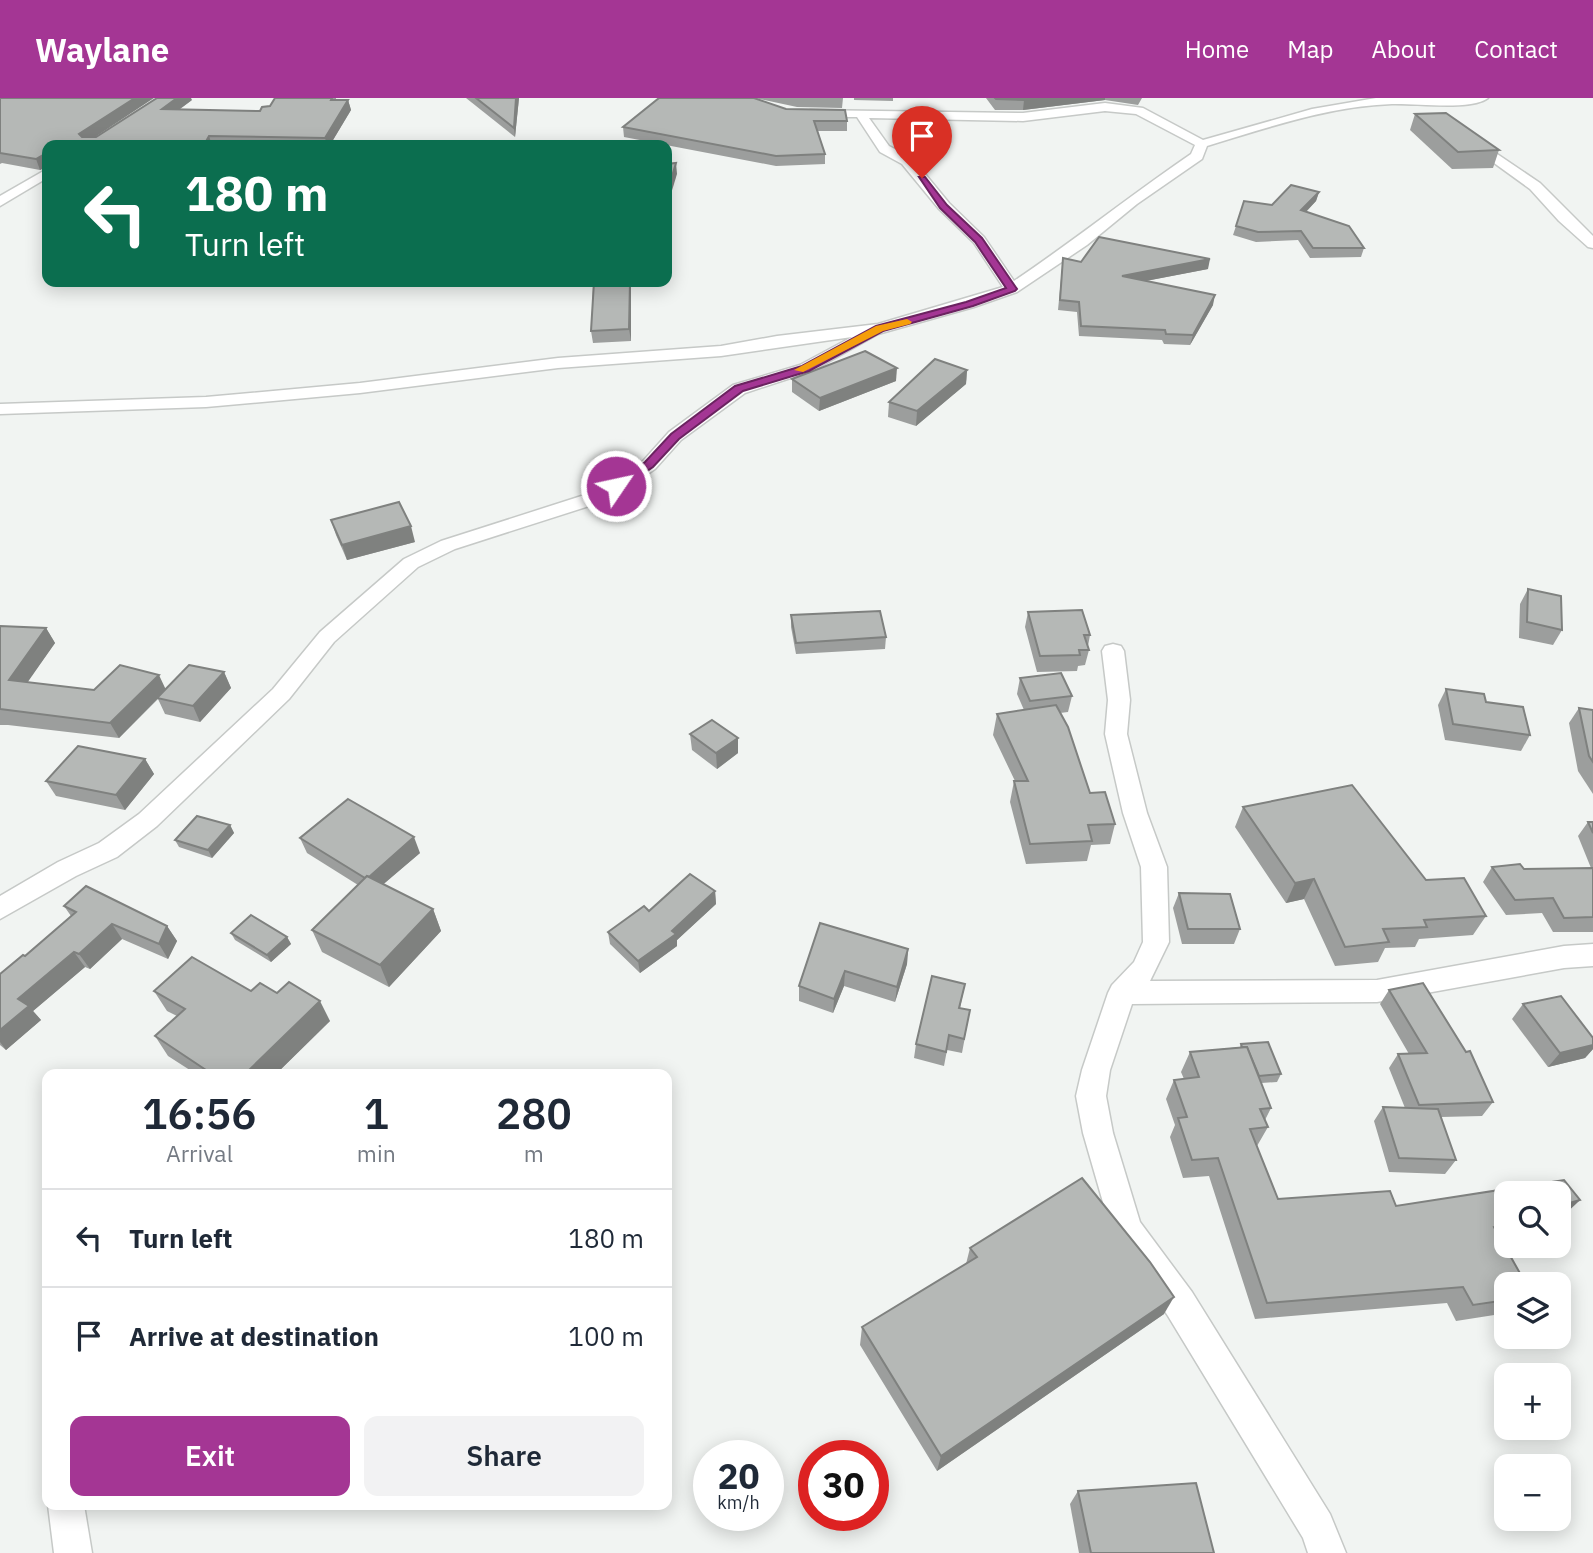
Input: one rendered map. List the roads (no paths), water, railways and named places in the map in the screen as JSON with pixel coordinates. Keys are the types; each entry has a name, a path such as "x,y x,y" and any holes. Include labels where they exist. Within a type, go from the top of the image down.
{"street":[{"path":"1422,98 1436,117"},
{"path":"796,113 1023,117 1105,107 1119,108 1139,111 1202,144 1292,117 1379,101 1422,98 1465,101 1482,98"},
{"path":"860,113 884,149 907,161 944,206 979,240 1012,289"},
{"path":"1455,130 1535,186 1564,218 1593,244"},
{"path":"0,409 206,402 274,396 529,369 558,363 721,351 789,339 879,329 1012,289 1082,242 1132,201 1197,156 1202,144"},
{"path":"0,202 42,176"},
{"path":"0,909 67,869 108,850 148,820 281,694 327,637 378,589 411,563 448,545 604,495 649,465 675,436 739,389 806,368 879,329"},
{"path":"1113,651 1119,700 1116,734 1135,813 1154,867 1156,942 1145,969 1122,993 1096,1070 1091,1096 1115,1195 1128,1230 1180,1304 1317,1527 1326,1553"},
{"path":"1122,993 1377,991 1564,957 1593,955"},
{"path":"67,1510 73,1553"}]}
